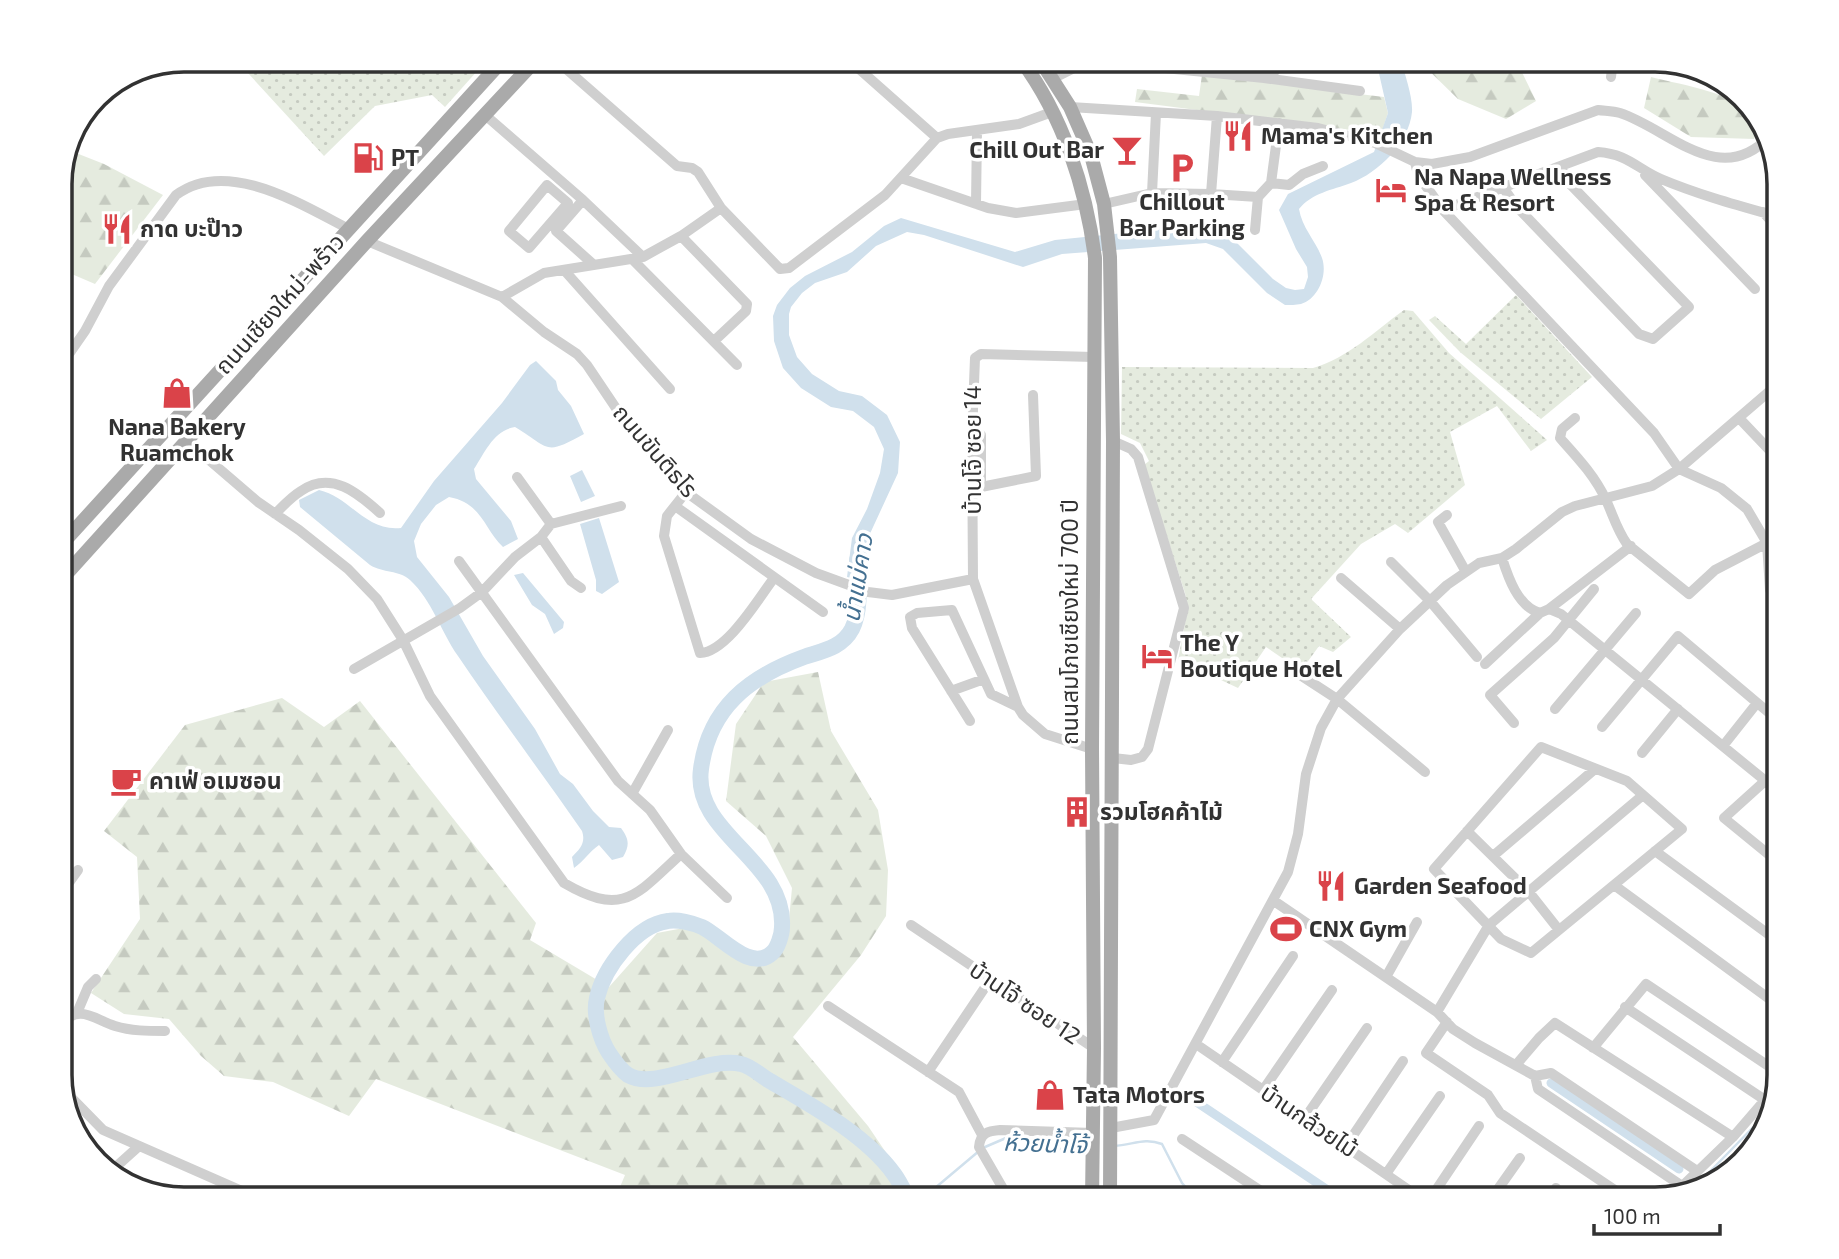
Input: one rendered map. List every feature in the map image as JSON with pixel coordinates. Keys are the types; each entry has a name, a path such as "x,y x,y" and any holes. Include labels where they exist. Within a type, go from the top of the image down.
{"main road":[{"name":"ถนนเชียงใหม่-พร้าว","path":"72,533 492,72"},
{"name":"ถนนเชียงใหม่-พร้าว","path":"72,568 367,241 524,72"},
{"path":"1020,72 1050,107"},
{"name":"ถนนสมโภชเชียงใหม่ 700 ปี","path":"1028,72 1050,107 1069,149 1086,204 1099,230 1103,257 1114,441 1110,1187"},
{"name":"ถนนสมโภชเชียงใหม่ 700 ปี","path":"1048,72 1070,107 1091,155 1104,204 1099,230"},
{"path":"1058,72 1070,107"},
{"path":"349,229 367,241"},
{"name":"ถนนสมโภชเชียงใหม่ 700 ปี","path":"1092,1187 1094,357 1103,257"}],"street":[{"path":"570,72 677,166 698,172 721,208 780,269 789,268 875,204 937,138 1019,124 1050,107"},
{"path":"863,72 937,138"},
{"path":"1060,75 1066,72"},
{"path":"1213,72 1360,91"},
{"path":"1264,78 1273,72"},
{"path":"1611,77 1612,72"},
{"path":"1070,107 1217,116 1318,128 1375,143 1412,160 1432,164 1470,157 1598,110 1619,112 1671,140 1713,157 1742,157 1760,146"},
{"path":"1152,193 1156,113"},
{"path":"484,114 551,180 568,203 529,248 509,231 551,180"},
{"path":"1211,194 1217,116"},
{"path":"1255,230 1258,197 1271,183 1279,123"},
{"path":"976,204 977,131"},
{"path":"1443,210 1598,152 1615,153 1659,178 1767,213"},
{"path":"1412,160 1418,175 1443,210 1654,433 1679,469 1721,488 1735,498 1747,509 1767,543 1715,570 1689,594 1621,536 1606,499 1585,467 1560,438 1562,429 1575,418"},
{"path":"1634,163 1755,289"},
{"path":"1271,183 1289,185 1303,174 1323,166"},
{"path":"1504,188 1517,206 1639,334 1653,339 1689,307 1570,184 1561,168"},
{"path":"901,178 976,204 1016,213 1086,204"},
{"path":"551,180 583,200 737,365"},
{"path":"72,350 109,286 176,195 186,188 214,182 237,182 261,187 349,229"},
{"path":"1104,204 1152,193 1258,197"},
{"path":"583,200 556,231 594,265"},
{"path":"502,297 534,278 564,270 638,258 681,236 721,208"},
{"path":"1762,212 1767,217"},
{"path":"681,236 747,304 746,312 714,341"},
{"name":"ถนนขันติธโร","path":"367,241 502,297 544,332 577,354 631,429 686,492 751,539 816,573 868,592 892,595 973,579"},
{"path":"564,270 670,389"},
{"name":"บ้านโจ้ ซอย 14","path":"1018,707 973,579 972,435 975,358 981,354 1094,357"},
{"path":"1111,1134 1154,1120 1288,873 1298,834 1306,774 1321,728 1337,699 1400,629 1447,585 1479,563 1502,558 1562,512 1575,506 1652,486 1679,469 1767,394"},
{"path":"972,435 981,435 981,487 1036,476 1033,395"},
{"path":"1738,418 1767,448"},
{"path":"187,441 258,502 348,569 377,599 403,640 430,696 564,883 583,894 603,900 623,899 635,896 681,854"},
{"path":"1113,758 1130,760 1142,757 1148,749 1184,608 1138,457 1131,449 1114,441"},
{"path":"517,477 551,524"},
{"path":"275,514 301,491 312,486 330,484 343,485 380,513"},
{"path":"686,492 667,516 664,537 700,653 709,653 732,634 774,578"},
{"path":"354,669 460,608 482,592 515,557 541,537 551,524 621,506"},
{"path":"675,506 823,612"},
{"path":"1447,515 1438,522 1466,572"},
{"path":"541,537 570,581 580,588"},
{"path":"1391,562 1430,601 1481,661 1631,546"},
{"path":"1502,558 1517,594 1531,611 1544,611 1569,620 1765,781 1724,818 1767,853"},
{"path":"459,561 618,781 650,810 681,854 727,898"},
{"path":"1341,578 1400,629"},
{"path":"1514,723 1490,695 1554,638 1594,589"},
{"path":"970,721 912,628 911,617 917,613 952,610 991,694 1018,707 1034,727 1045,734 1093,749"},
{"path":"1555,709 1636,613"},
{"path":"1602,727 1678,636 1767,712"},
{"path":"1294,671 1337,699 1425,772"},
{"path":"951,691 984,679"},
{"path":"1723,746 1757,704"},
{"path":"1642,753 1678,709"},
{"path":"632,794 668,730"},
{"path":"1541,747 1595,769 1627,781 1682,829 1531,953 1501,939 1434,869 1541,747"},
{"path":"1493,856 1595,769"},
{"path":"1437,1012 1489,925 1643,795"},
{"path":"1467,831 1529,892 1559,930"},
{"path":"1655,851 1767,933"},
{"path":"72,878 78,870"},
{"path":"1614,885 1767,997"},
{"path":"1273,901 1437,1012 1475,1043 1535,1076 1551,1073 1697,1171"},
{"path":"1386,978 1416,922"},
{"name":"บ้านโจ้ ซอย 12","path":"911,925 1094,1048"},
{"path":"1222,1062 1293,956"},
{"path":"72,1017 77,1013 88,987 96,979"},
{"path":"928,1072 990,980"},
{"path":"1593,1048 1646,984 1767,1064"},
{"path":"1263,1090 1332,990"},
{"path":"828,1006 959,1092 982,1135 981,1151 1002,1187"},
{"path":"1625,1007 1764,1099"},
{"path":"77,1013 89,1014 114,1026 137,1031 165,1031"},
{"path":"1447,1022 1426,1053 1488,1095 1500,1113 1610,1187"},
{"path":"1516,1065 1555,1023 1732,1138"},
{"path":"1305,1118 1367,1028"},
{"name":"บ้านกล้วยไม้","path":"1196,1044 1404,1187"},
{"path":"1346,1146 1404,1062"},
{"path":"1535,1076 1538,1089 1679,1184"},
{"path":"1386,1174 1440,1096"},
{"path":"75,1101 103,1129 232,1187"},
{"path":"1685,1183 1732,1138 1764,1101"},
{"path":"1438,1187 1479,1126"},
{"path":"982,1135 988,1131 1000,1130 1093,1136"},
{"path":"1182,1139 1255,1187"},
{"path":"118,1165 138,1147"},
{"path":"1500,1187 1520,1158"}],"green space":[{"path":"247,72 476,72 445,107 432,95 375,106 324,156"},
{"path":"1430,72 1522,72 1536,101 1506,119 1458,99"},
{"path":"1202,75 1384,97 1388,113 1381,134 1135,102 1137,89 1199,96"},
{"path":"1651,77 1724,96 1740,110 1756,133 1754,139 1691,137 1644,108"},
{"path":"76,153 104,164 163,195 95,284 72,274 72,176"},
{"path":"1516,295 1592,377 1541,419 1460,352 1429,320 1435,316 1466,344"},
{"path":"1404,310 1413,311 1449,353 1547,440 1531,451 1497,406 1450,432 1465,485 1408,533 1395,524 1361,544 1311,599 1351,637 1333,652 1319,646 1301,671 1266,647 1238,688 1178,660 1188,608 1144,465 1149,461 1140,443 1121,434 1122,367 1313,368 1350,351"},
{"path":"818,672 831,731 878,810 888,870 886,916 861,955 793,1037 868,1126 909,1187 620,1187 625,1175 376,1079 349,1116 273,1082 224,1076 201,1056 169,1019 124,1014 91,993 140,919 137,857 104,831 185,725 282,698 324,727 360,701 536,923 530,940 609,987 657,933 689,927 709,937 742,961 770,961 787,940 792,888 766,836 726,801 736,724 764,682"}],"water":[{"path":"1379,72 1404,72 1412,112 1405,135 1391,155 1372,172 1316,196 1299,209 1324,265 1317,292 1301,304 1285,305 1267,293 1223,249 1206,243 1062,254 1023,267 907,232 876,246 847,272 815,283 802,293 789,314 789,335 797,357 812,374 839,391 862,396 887,415 900,442 898,473 868,538 864,581 847,577 852,538 867,509 880,473 884,449 874,427 853,411 831,407 801,388 783,368 774,341 773,316 777,305 790,288 805,276 852,252 884,226 901,218 1015,252 1055,240 1124,233 1181,223 1204,224 1230,236 1273,279 1286,288 1304,289 1308,277 1307,267 1279,210 1288,194 1374,152 1388,113"},
{"path":"536,361 556,381 558,390 571,406 584,434 561,445 548,447 515,427 501,432 486,449 474,469 476,479 511,521 518,539 503,547 476,511 460,500 449,497 436,505 421,524 414,541 417,557 449,597 483,656 535,729 560,774 573,784 609,827 621,828 626,835 628,845 623,857 612,860 599,845 574,868 572,857 583,842 582,831 458,656 418,588 406,577 370,565 300,507 299,500 319,490 340,499 378,525 401,528 434,481"},
{"path":"582,470 595,496 581,502 570,476"},
{"path":"599,518 619,582 602,594 596,591 596,580 580,524"},
{"path":"523,573 564,622 563,628 554,634 545,614 532,605 514,575"}],"waterway":[{"name":"น้ำแม่คาว","path":"857,560 858,604 855,621 848,635 831,648 784,665 749,685 723,712 705,747 701,769 702,792 710,812 770,883 779,904 782,927 776,948 763,958 754,958 745,956 698,926 676,921 656,924 633,939 614,962 601,986 596,1011 600,1034 606,1047 628,1075 653,1079 713,1065 745,1065 820,1111 869,1146 901,1187"},
{"path":"1551,1083 1679,1169"},
{"path":"1192,1099 1323,1187"},
{"path":"1707,1175 1756,1124"},
{"name":"ห้วยน้ำโจ้","path":"985,1147 1006,1138 1059,1149 1087,1147"},
{"name":"ห้วยน้ำโจ้","path":"1114,1146 1144,1141 1162,1144 1186,1187"},
{"name":"ห้วยน้ำโจ้","path":"936,1187 979,1151"}],"place":[{"name":"Mama's Kitchen","path":"1238,136"},
{"name":"Chill Out Bar","path":"1127,150"},
{"name":"PT","path":"368,158"},
{"name":"Chillout Bar Parking","path":"1182,168"},
{"name":"Na Napa Wellness Spa & Resort","path":"1391,190"},
{"name":"กาด บะป๊าว","path":"117,229"},
{"name":"Nana Bakery Ruamchok","path":"177,393"},
{"name":"The Y Boutique Hotel","path":"1157,656"},
{"name":"คาเฟ่ อเมซอน","path":"126,781"},
{"name":"รวมโฮคค้าไม้","path":"1077,812"},
{"name":"Garden Seafood","path":"1331,886"},
{"name":"CNX Gym","path":"1286,929"},
{"name":"Tata Motors","path":"1050,1095"}]}
